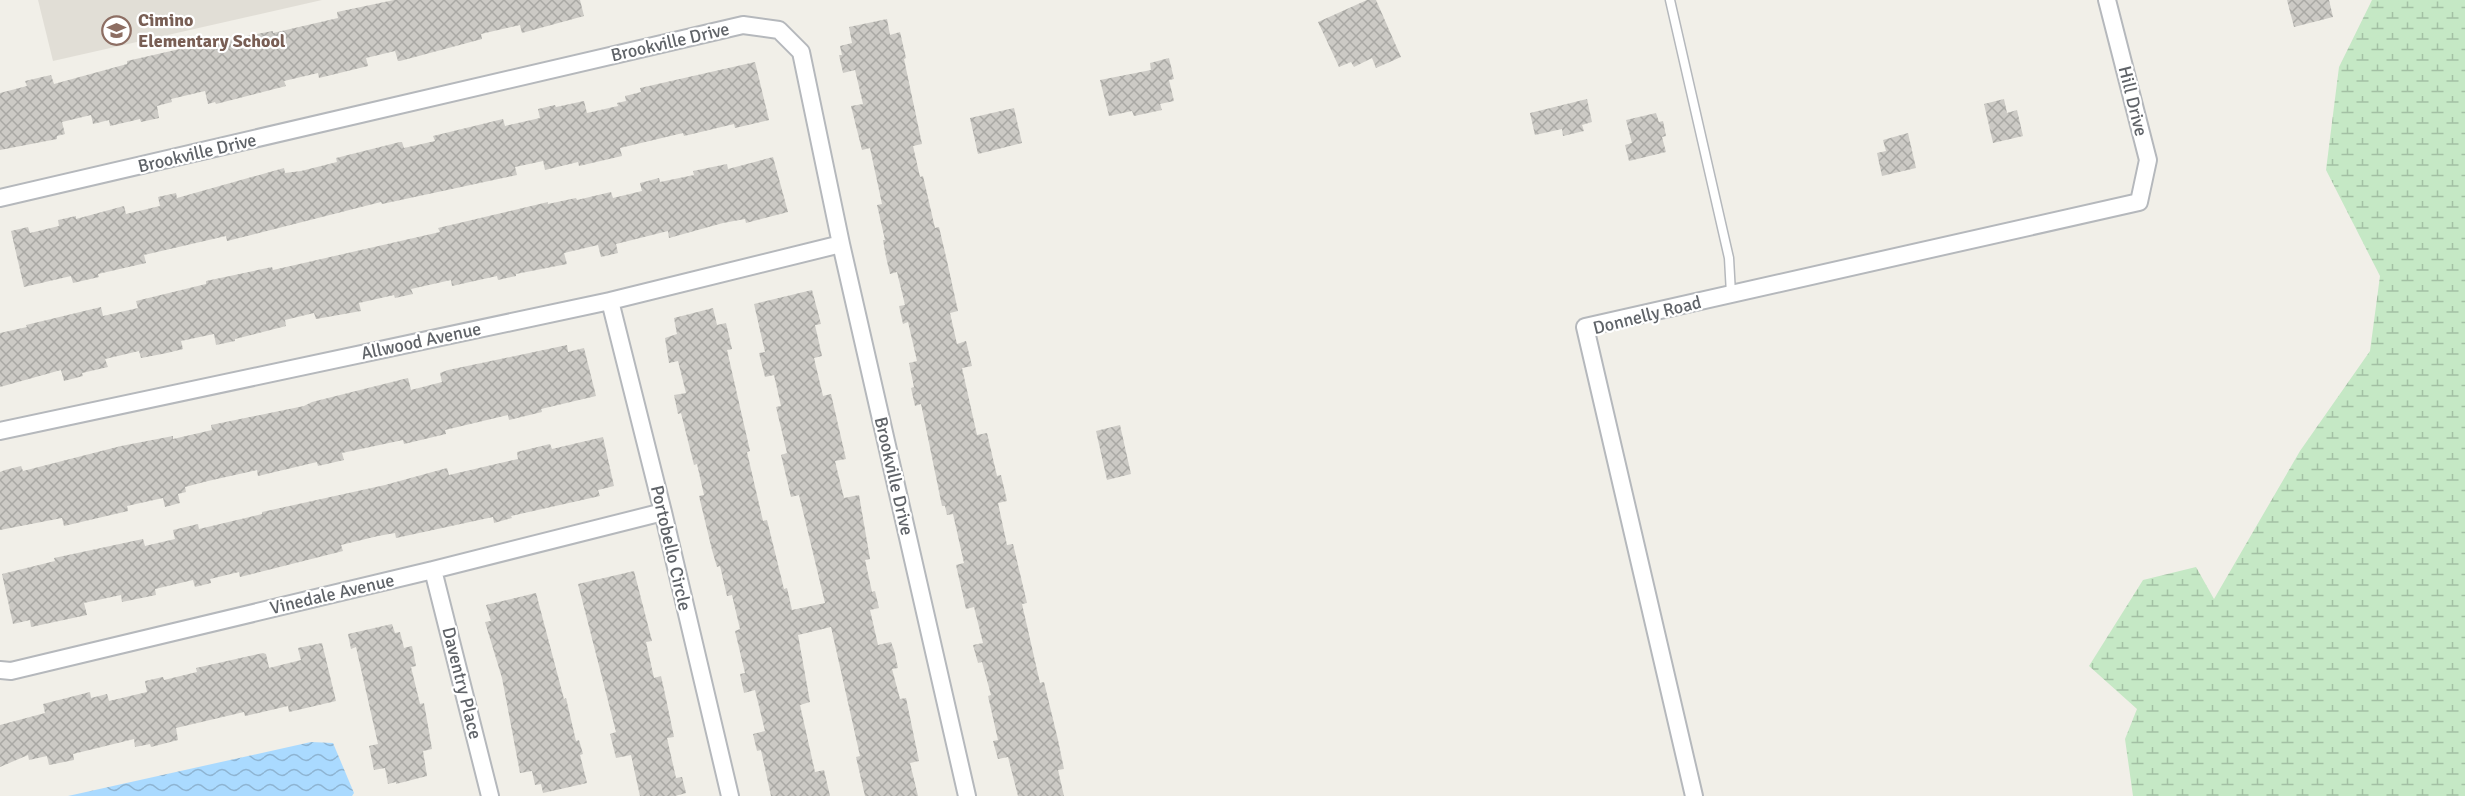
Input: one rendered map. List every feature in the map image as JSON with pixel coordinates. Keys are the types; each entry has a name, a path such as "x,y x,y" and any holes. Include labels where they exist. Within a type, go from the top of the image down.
{"street":[{"name":"Hill Drive","path":"2107,0 2148,160 2139,202"},
{"name":"Brookville Drive","path":"0,198 743,25 779,30 801,52 841,244 967,796"},
{"name":"Donnelly Road","path":"1694,796 1585,327 2139,202"},
{"name":"Allwood Avenue","path":"0,431 610,301 841,244"},
{"name":"Portobello Circle","path":"610,301 730,796"},
{"name":"Vinedale Avenue","path":"0,670 11,671 433,570 663,512"},
{"name":"Daventry Place","path":"433,570 490,796"}],"lane":[{"path":"1670,0 1729,258 1731,294"}],"shaded area":[{"name":"Cimino Elementary School","path":"38,0 322,0 53,61"}],"green space":[{"path":"2372,0 2465,0 2465,796 2133,796 2125,739 2137,709 2089,666 2143,580 2196,567 2214,599 2300,451 2370,351 2380,276 2326,170 2339,67"}],"water":[{"path":"311,742 333,743 354,793 352,796 68,796"}],"building":[{"path":"394,0 580,0 584,16 522,33 520,25 481,34 482,39 400,61 395,51 366,58 368,66 319,78 318,73 284,81 286,86 216,104 215,102 208,104 205,91 171,99 172,102 157,106 159,118 141,122 140,119 110,126 109,120 93,124 91,115 62,122 65,134 57,136 57,139 0,150 0,93 27,86 25,81 51,75 54,84 127,64 127,61 193,46 193,44 219,37 220,42 273,31 273,33 338,18 337,12"},
{"path":"1367,0 1376,0 1401,57 1376,68 1372,58 1354,67 1351,62 1339,67 1318,22"},
{"path":"2287,0 2329,0 2333,17 2294,27"},
{"path":"887,19 890,35 900,32 906,58 904,59 922,144 913,146 920,177 923,176 935,228 939,227 947,261 958,311 950,313 957,344 966,341 972,366 962,368 977,435 987,433 997,476 1001,475 1007,501 998,503 1007,545 1013,544 1027,603 1022,604 1040,683 1044,682 1058,740 1064,769 1058,770 1064,796 1018,796 1008,757 998,759 993,741 998,740 988,696 991,695 982,662 978,663 973,645 983,643 974,607 966,609 956,565 964,563 953,514 947,515 945,506 942,506 921,404 915,406 909,363 917,361 908,322 903,324 899,306 905,305 897,272 890,274 886,257 883,240 885,240 877,205 882,204 870,148 862,150 851,106 863,104 855,70 843,73 839,55 842,55 840,46 852,43 849,27"},
{"path":"1169,58 1174,79 1169,80 1174,101 1160,104 1162,110 1134,116 1132,111 1109,116 1100,80 1151,70 1150,63"},
{"path":"755,62 769,120 735,128 734,124 684,136 683,133 620,148 622,156 579,166 578,162 545,170 543,161 515,167 517,175 382,204 381,202 227,241 226,236 144,255 146,263 98,274 99,277 73,283 71,276 24,287 11,231 28,227 30,233 59,226 58,220 76,216 76,219 124,206 126,214 160,206 158,197 176,193 177,198 284,168 285,173 301,171 337,162 336,158 400,142 404,148 435,141 433,136 503,119 505,126 540,118 538,109 555,105 556,107 584,101 587,113 618,106 617,103 626,101 625,96 641,92 640,88"},
{"path":"1587,99 1592,122 1582,125 1584,131 1563,136 1562,129 1535,135 1530,113"},
{"path":"2004,99 2007,113 2017,110 2023,136 1993,143 1984,104"},
{"path":"1014,108 1022,143 978,154 970,118"},
{"path":"1656,113 1659,122 1663,121 1666,136 1662,137 1666,152 1629,161 1625,145 1632,143 1626,120"},
{"path":"1908,133 1916,168 1882,176 1877,153 1886,151 1883,140"},
{"path":"773,157 788,212 746,223 745,219 723,223 669,238 668,231 616,244 618,253 601,257 598,245 564,253 567,264 498,280 497,276 452,286 451,280 411,289 413,294 395,298 394,295 359,303 361,311 316,319 314,313 285,320 286,326 235,339 235,341 216,345 214,334 181,341 183,349 167,353 141,358 139,351 105,359 108,367 82,373 83,376 64,381 61,370 0,387 0,333 27,327 26,325 101,307 103,316 138,308 136,301 206,284 206,281 272,267 273,270 440,232 438,228 548,202 548,204 576,198 577,200 611,192 613,198 642,191 640,183 659,178 660,182 694,175 693,171 727,164 728,169"},
{"path":"812,290 821,324 815,325 822,356 814,358 823,396 831,394 846,459 835,461 844,498 859,495 870,559 865,560 872,592 875,591 879,608 870,610 878,645 891,642 894,650 898,668 892,669 900,699 906,698 919,761 910,763 918,796 865,796 856,757 860,756 831,627 798,635 810,702 800,705 815,772 824,770 830,796 771,796 761,750 757,751 753,734 765,731 755,690 744,693 740,674 745,673 735,631 740,629 732,595 727,596 720,566 717,567 712,550 699,496 704,495 697,464 694,465 674,395 686,393 678,361 669,363 665,338 677,334 674,318 713,308 717,325 726,323 732,349 727,350 750,451 747,452 763,521 767,520 784,589 787,588 792,610 825,603 799,495 791,497 781,455 787,453 776,407 781,406 774,375 765,377 759,353 765,352 754,304"},
{"path":"567,345 568,352 584,348 596,396 541,409 542,412 509,420 508,415 445,430 446,434 404,444 403,440 342,453 344,460 318,466 317,462 258,476 257,470 208,481 185,487 186,492 178,494 180,503 165,507 163,498 127,506 128,511 64,526 62,518 0,530 0,472 5,470 21,466 23,471 121,446 173,436 173,439 212,430 211,425 304,406 408,378 411,390 442,382 440,373 448,370"},
{"path":"1120,425 1131,474 1107,480 1096,431"},
{"path":"603,437 614,486 598,490 600,496 511,516 512,518 494,523 493,517 396,538 395,533 378,536 341,545 343,551 240,577 239,572 210,579 211,583 195,587 193,580 155,589 156,595 122,602 121,595 84,603 87,615 31,627 30,620 13,624 2,574 55,561 54,558 143,539 145,546 175,539 173,530 198,524 199,529 447,468 449,475 518,459 517,452 550,444 552,449"},
{"path":"634,571 652,641 646,642 654,678 661,676 674,737 667,738 676,778 682,777 686,793 675,796 640,796 631,755 616,758 610,734 616,732 578,584"},
{"path":"536,593 576,741 579,740 583,754 580,755 587,783 543,793 541,784 535,785 532,771 520,773 502,678 485,622 491,621 486,605"},
{"path":"392,624 395,633 400,632 404,648 412,646 416,666 411,667 420,704 424,703 432,749 423,751 427,776 388,784 385,768 374,770 369,746 378,744 356,647 351,649 348,634"},
{"path":"322,643 336,701 289,712 288,706 245,716 244,712 176,728 178,740 151,747 150,744 135,747 134,739 73,754 74,760 49,765 47,756 29,760 28,755 0,767 0,725 45,713 43,704 90,692 91,698 107,694 109,701 147,692 145,681 163,677 164,680 197,672 196,668 263,653 266,654 269,668 301,660 298,648"}],"place":[{"name":"Cimino Elementary School","path":"117,30"}]}
